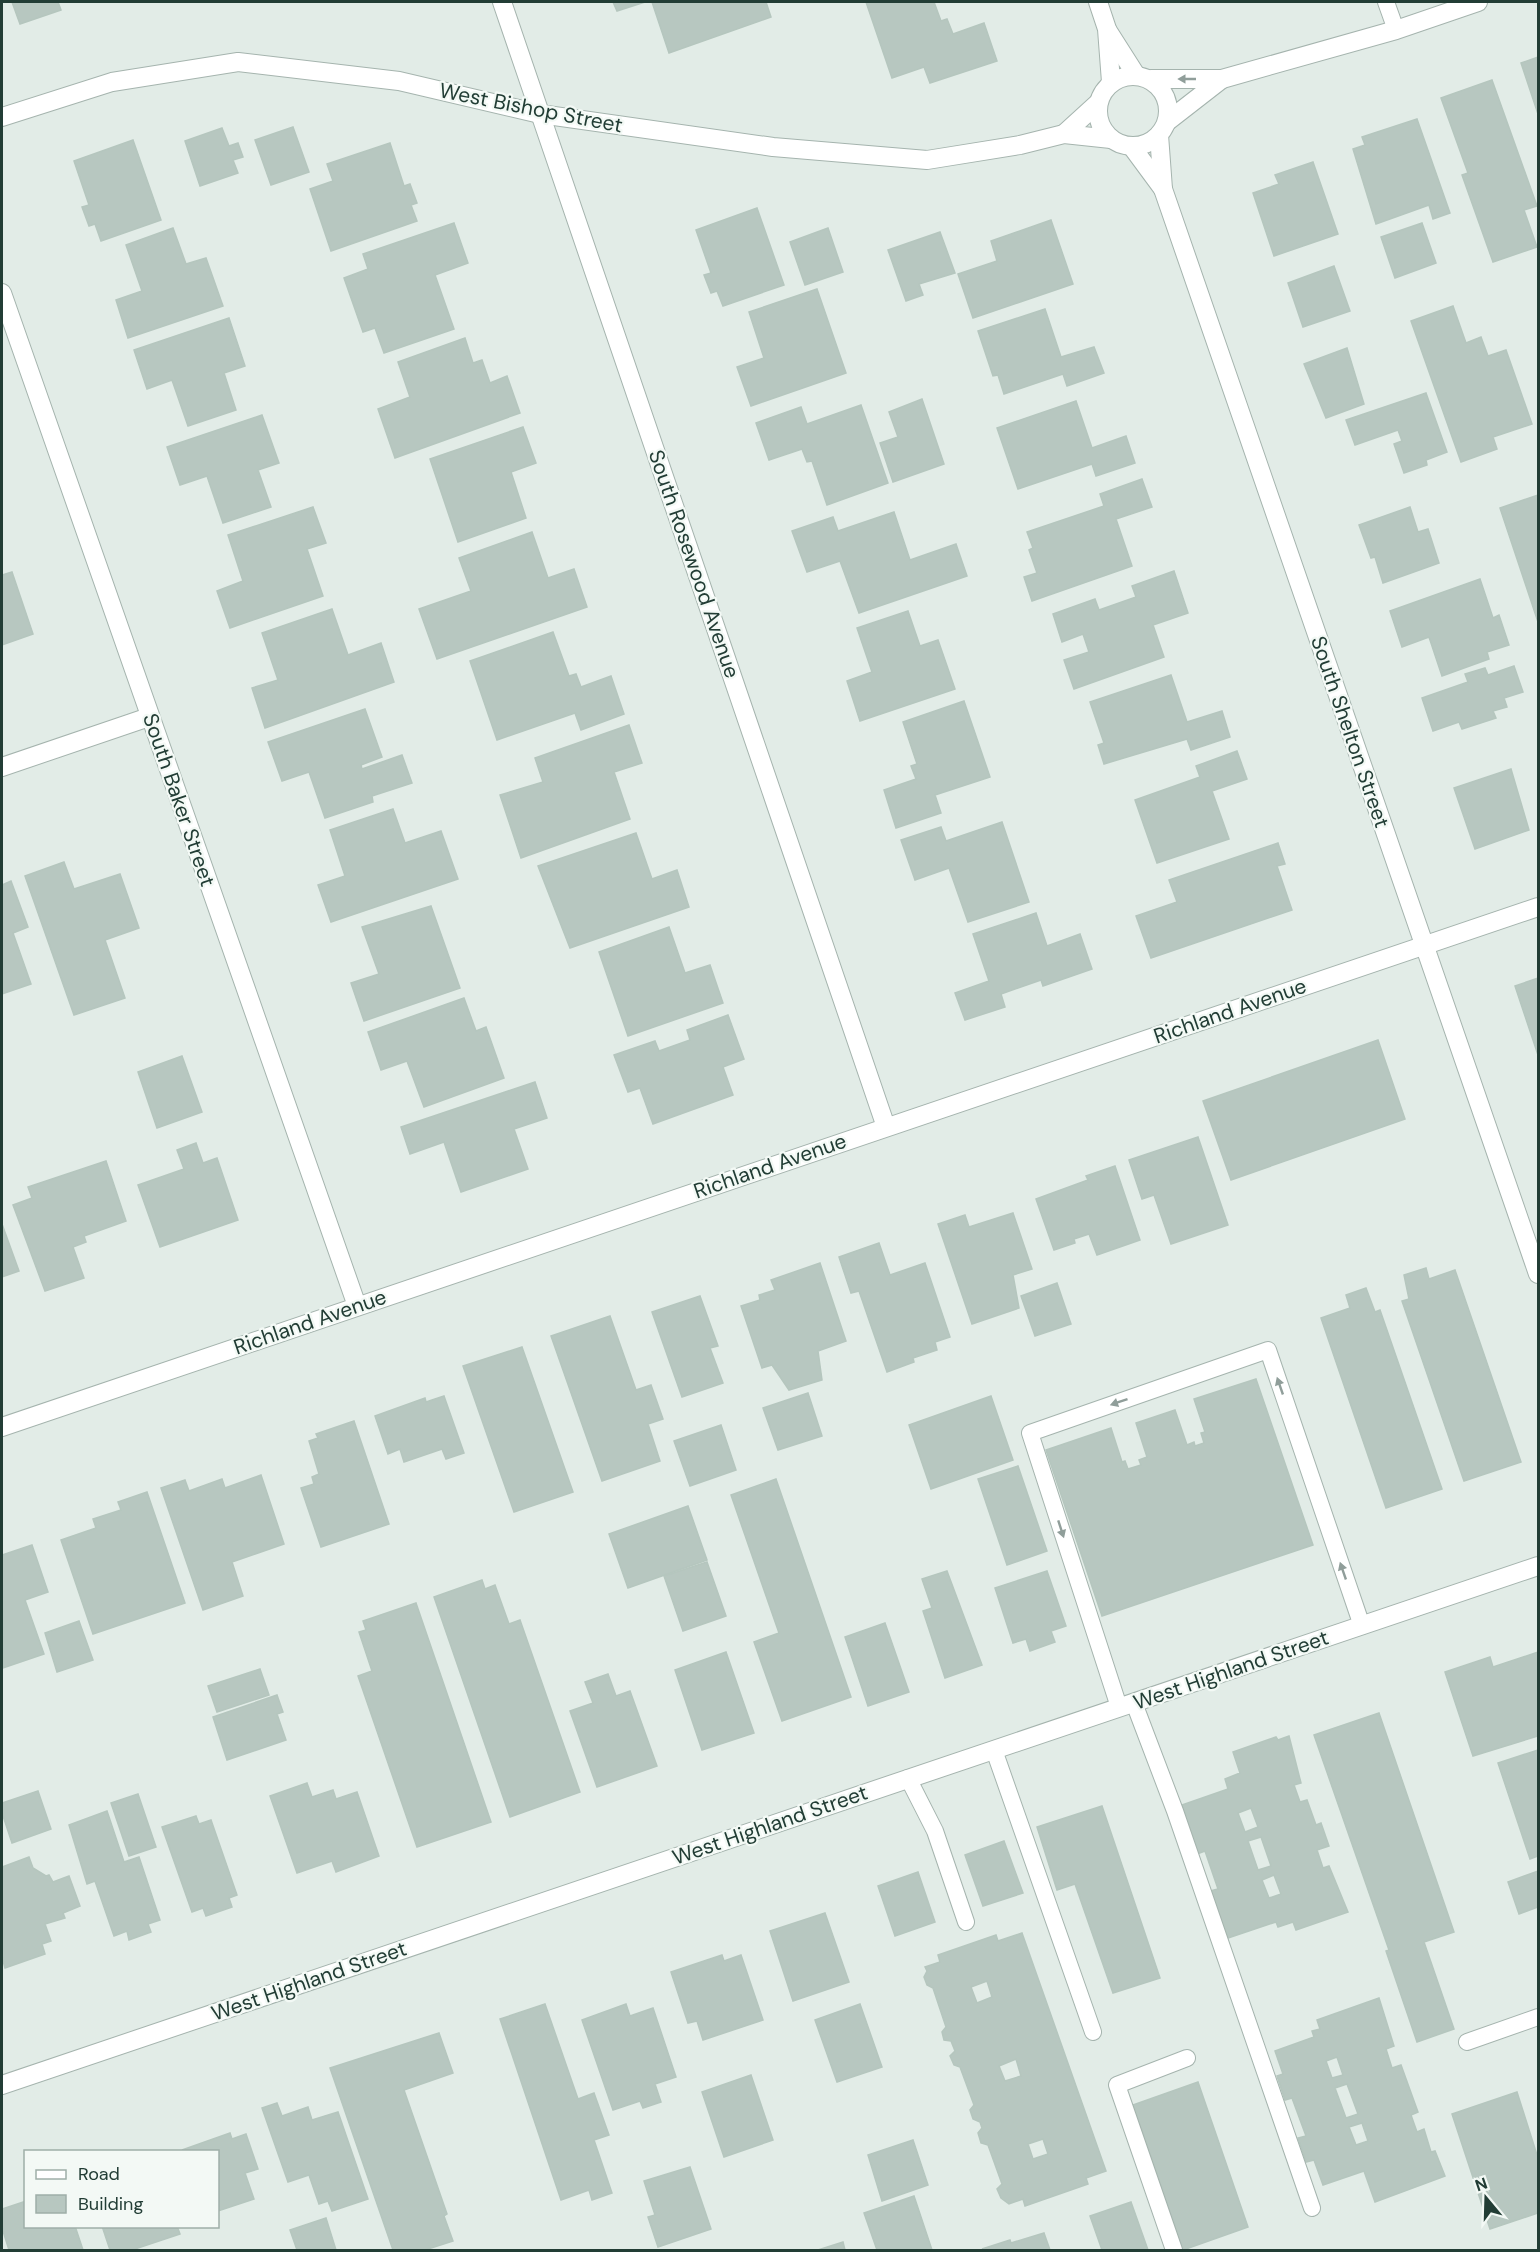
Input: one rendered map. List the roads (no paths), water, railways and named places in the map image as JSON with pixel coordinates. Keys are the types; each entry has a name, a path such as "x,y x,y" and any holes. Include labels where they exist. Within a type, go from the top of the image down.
{"street":[{"name":"South Rosewood Avenue","path":"501,2 886,1127"},
{"path":"1098,2 1107,29 1111,82 1098,103 1099,123 1111,139 1132,147 1147,144 1222,79"},
{"path":"1111,82 1144,77 1222,79 1395,30 1475,2"},
{"path":"1107,29 1144,77 1167,97 1164,128"},
{"name":"West Bishop Street","path":"2,117 112,82 238,62 399,81 540,114 773,147 927,160 1020,145 1064,134 1111,139"},
{"name":"West Bishop Street","path":"1064,134 1098,103"},
{"name":"South Shelton Street","path":"1163,189 1164,128"},
{"name":"South Shelton Street","path":"1132,147 1163,189 1423,946 1539,1274"},
{"name":"South Baker Street","path":"2,293 357,1306"},
{"path":"2,767 149,717"},
{"name":"Richland Avenue","path":"2,1426 1539,907"},
{"name":"West Highland Street","path":"2,2085 1539,1566"}],"lane":[{"path":"1386,2 1395,30"},
{"path":"1312,2208 1176,1811 1126,1705 1030,1433 1268,1350 1362,1626"},
{"path":"994,1750 1093,2032"},
{"path":"908,1778 934,1831 966,1922"},
{"path":"1467,2042 1539,2017"},
{"path":"1174,2250 1117,2085 1187,2058"}]}
